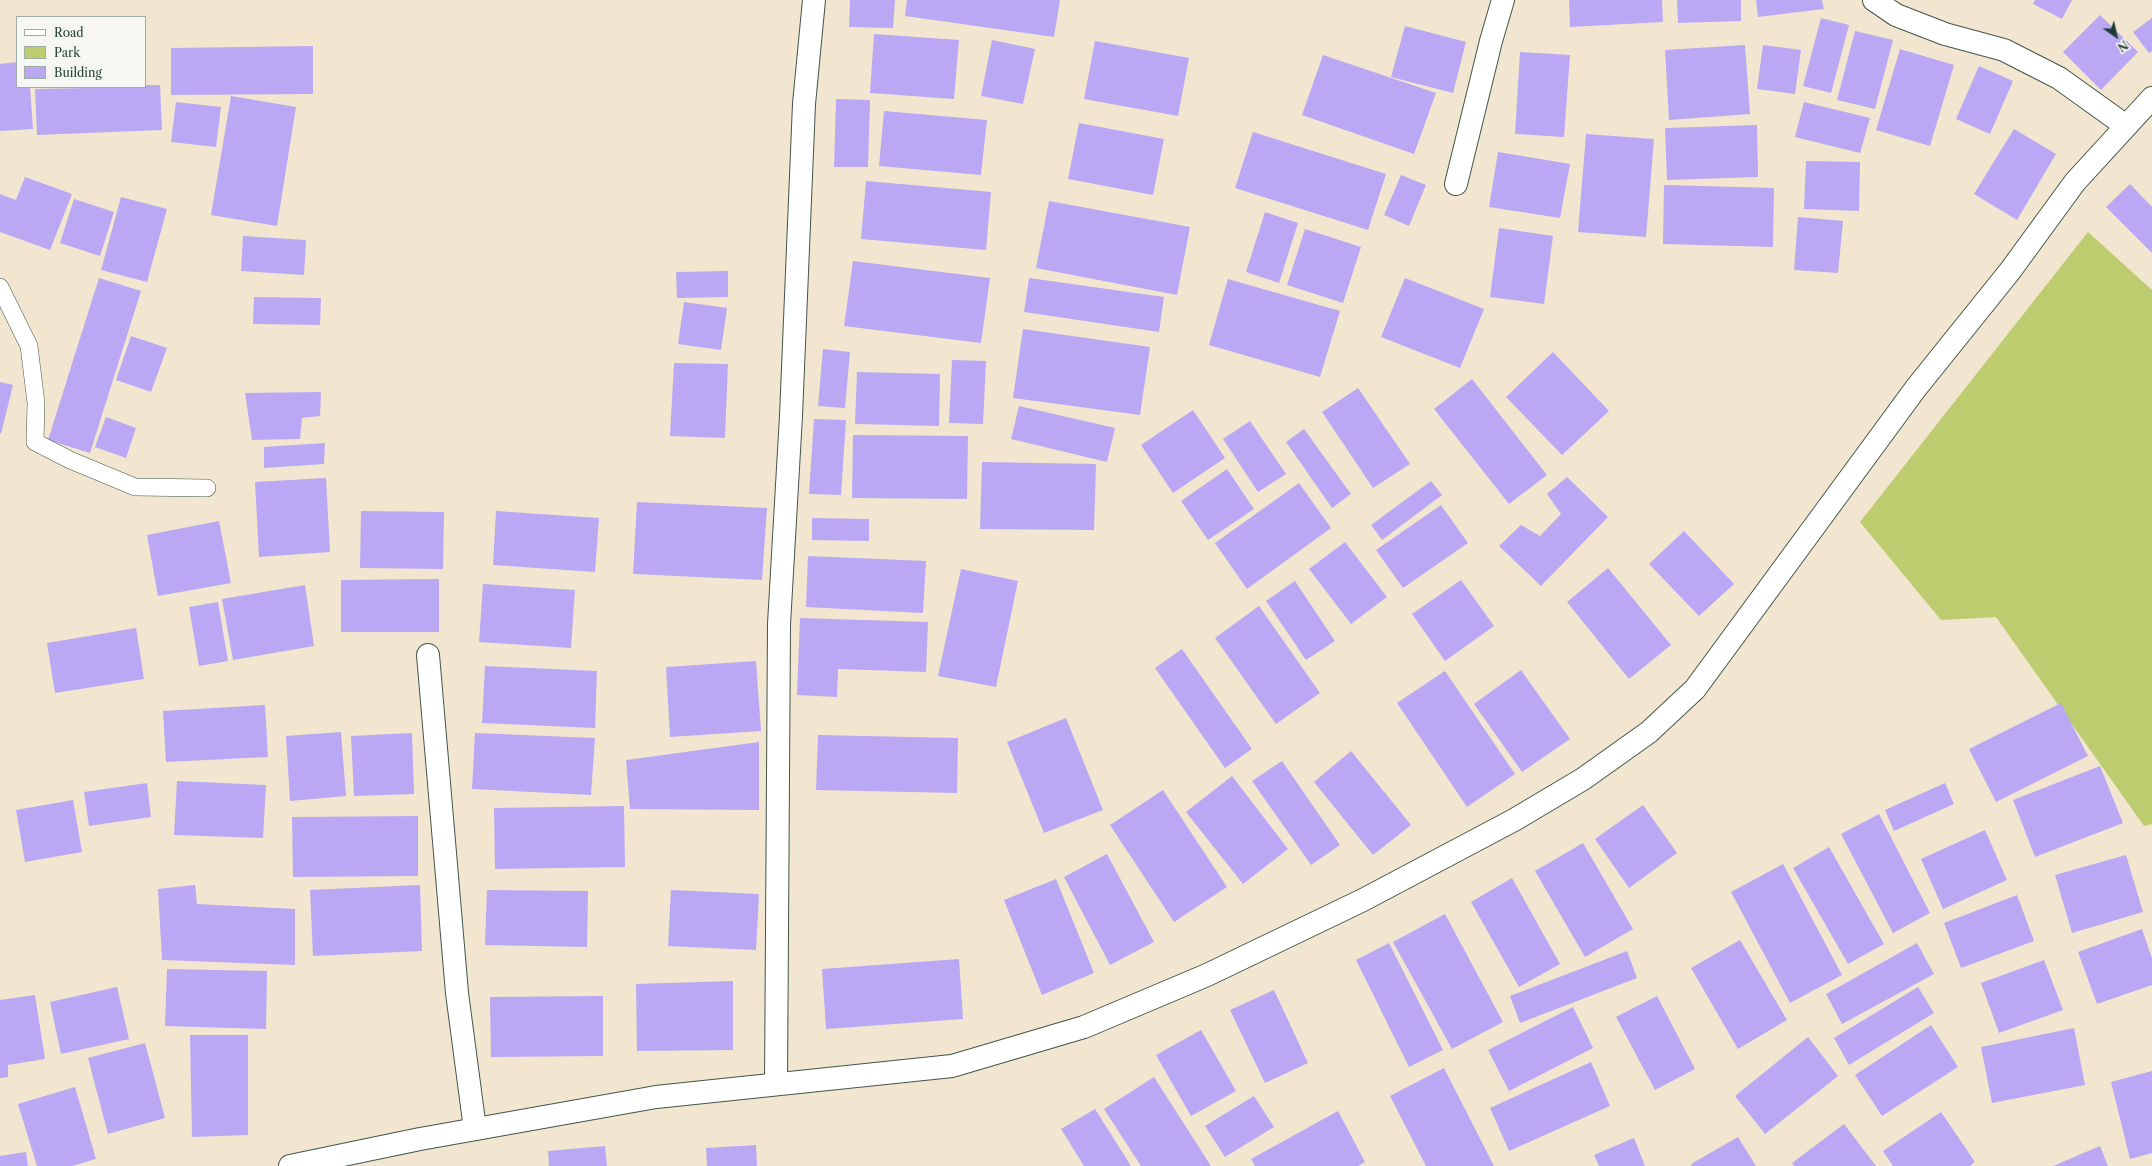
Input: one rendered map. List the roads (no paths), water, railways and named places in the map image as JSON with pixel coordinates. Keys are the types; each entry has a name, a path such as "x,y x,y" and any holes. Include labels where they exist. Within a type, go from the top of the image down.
{"street":[{"path":"776,1084 779,624 792,408 804,104 814,0"},
{"path":"1456,184 1491,41 1503,0"},
{"path":"1874,0 1896,15 1945,34 2004,50 2059,78 2126,126"},
{"path":"290,1166 475,1129 656,1097 952,1066 1084,1027 1207,975 1363,900 1514,820 1583,779 1649,732 1695,689 1916,388 2010,271 2075,182 2152,98"},
{"path":"428,655 457,986 475,1129"}],"lane":[{"path":"0,287 29,346 36,403 35,442 70,460 135,488 207,488"}]}
